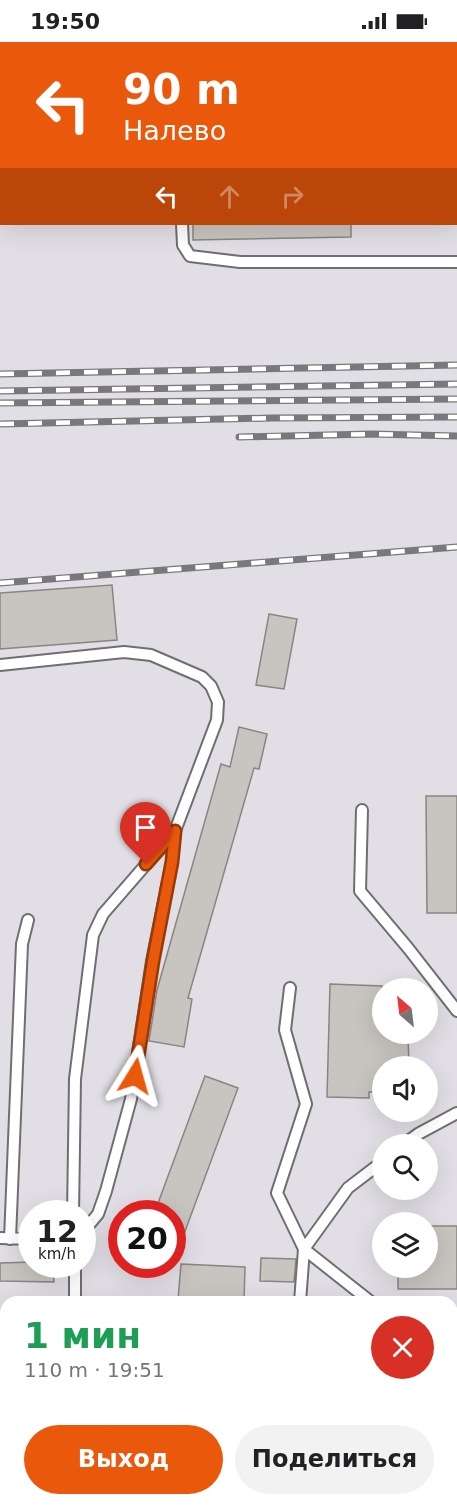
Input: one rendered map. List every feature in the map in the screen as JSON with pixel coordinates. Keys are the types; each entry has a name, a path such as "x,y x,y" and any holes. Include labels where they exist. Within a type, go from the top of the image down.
{"lane":[{"path":"182,225 183,245 190,256 240,262 457,262"},
{"path":"0,665 124,652 151,656 202,677 210,686 218,702 217,720 175,831 172,862 153,961 131,1100 106,1191 96,1216"},
{"path":"362,810 360,891 457,1011"},
{"path":"74,1200 75,1079 93,934 103,914 175,831"},
{"path":"5,1238 22,944 28,920"},
{"path":"290,988 285,1030 306,1104 277,1193 303,1249 363,1296"},
{"path":"418,1134 457,1113"},
{"path":"300,1296 303,1249 348,1188 372,1170"},
{"path":"75,1278 75,1296"}],"building":[{"path":"193,225 351,225 351,237 193,240"},
{"path":"112,585 117,640 0,649 0,593"},
{"path":"269,614 297,619 284,689 256,685"},
{"path":"239,727 267,734 259,769 254,768 188,998 192,999 184,1047 149,1041 157,990 221,764 230,767"},
{"path":"426,796 457,796 457,913 427,913"},
{"path":"330,984 372,986 372,1044 408,1044 409,1056 372,1056 372,1092 369,1092 369,1098 327,1097"},
{"path":"205,1076 238,1088 186,1229 186,1200 159,1200"},
{"path":"438,1226 457,1226 457,1289 398,1289 398,1278 438,1278"},
{"path":"261,1258 296,1259 294,1282 260,1281"},
{"path":"18,1262 18,1278 54,1278 54,1282 0,1281 0,1263"},
{"path":"186,1264 245,1267 244,1296 178,1296 180,1278 186,1278"}],"railway":[{"path":"0,374 457,365"},
{"path":"0,391 457,384"},
{"path":"0,403 457,399"},
{"path":"0,424 272,418 457,417"},
{"path":"239,437 371,434 457,436"},
{"path":"0,583 457,547"}],"route":[{"path":"135,1076 153,961 172,862 175,831 146,864"}]}
